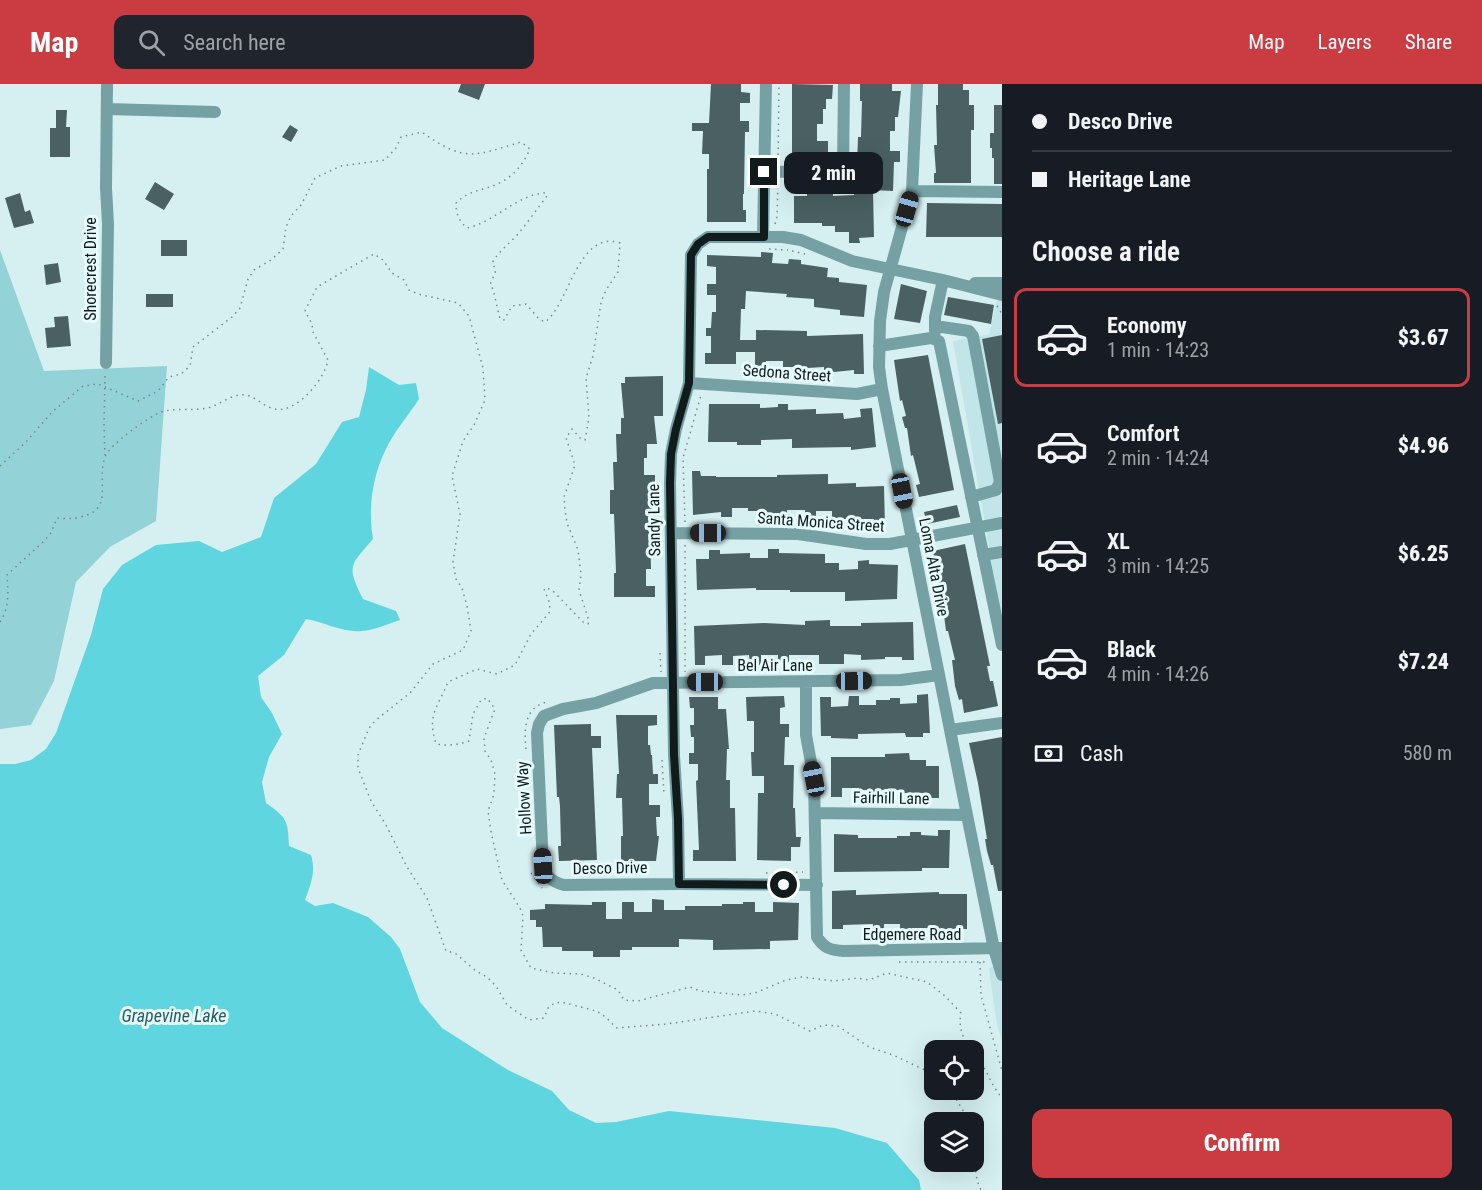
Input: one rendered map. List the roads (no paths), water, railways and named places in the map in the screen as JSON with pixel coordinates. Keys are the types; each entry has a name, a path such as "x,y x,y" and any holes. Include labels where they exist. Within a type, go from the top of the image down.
{"street":[{"name":"Shorecrest Drive","path":"106,363 107,84"},
{"path":"764,243 766,84"},
{"path":"764,172 843,171 844,84"},
{"name":"Loma Alta Drive","path":"917,84 912,191 884,292 879,346 882,389 967,815 1002,975"},
{"path":"107,109 215,112"},
{"path":"912,191 1002,192"},
{"name":"Sandy Lane","path":"679,884 674,755 671,454 689,383 691,255 698,244 708,237 764,243 783,237 801,240 852,261 1002,295"},
{"path":"935,339 934,326 948,281"},
{"name":"Sandy Lane","path":"948,281 1002,283"},
{"path":"934,326 969,331 973,336 1000,482 996,490 971,497"},
{"path":"879,346 931,338 939,341 1002,645"},
{"name":"Sedona Street","path":"689,383 857,394 882,389"},
{"name":"Santa Monica Street","path":"671,533 798,534 866,544 890,544 1002,523"},
{"path":"983,555 1002,552"},
{"name":"Bel Air Lane","path":"544,716 596,703 653,683 901,680 939,675"},
{"path":"806,681 806,735 814,779 817,885"},
{"name":"Hollow Way","path":"544,716 537,733 543,866 544,873 550,878"},
{"path":"950,730 1002,723"},
{"name":"Fairhill Lane","path":"815,813 967,815"},
{"name":"Desco Drive","path":"550,878 564,885 817,885"},
{"name":"Edgemere Road","path":"817,885 817,938 823,946 833,950 998,949"}],"water":[{"name":"Grapevine Lake","path":"369,367 399,385 416,383 419,399 392,438 381,461 372,494 373,539 353,566 354,579 363,599 396,611 400,620 371,629 355,631 306,619 284,655 258,676 261,697 282,734 269,757 262,782 266,803 285,820 289,846 311,855 313,872 305,900 315,906 333,903 368,917 391,937 400,949 420,1002 442,1028 508,1070 552,1091 569,1110 596,1123 616,1122 669,1111 835,1128 887,1143 919,1180 921,1190 0,1190 0,764 15,764 31,760 46,749 56,733 91,635 103,589 122,565 156,545 199,541 222,552 261,537 274,498 316,464 342,422 359,417"}]}
